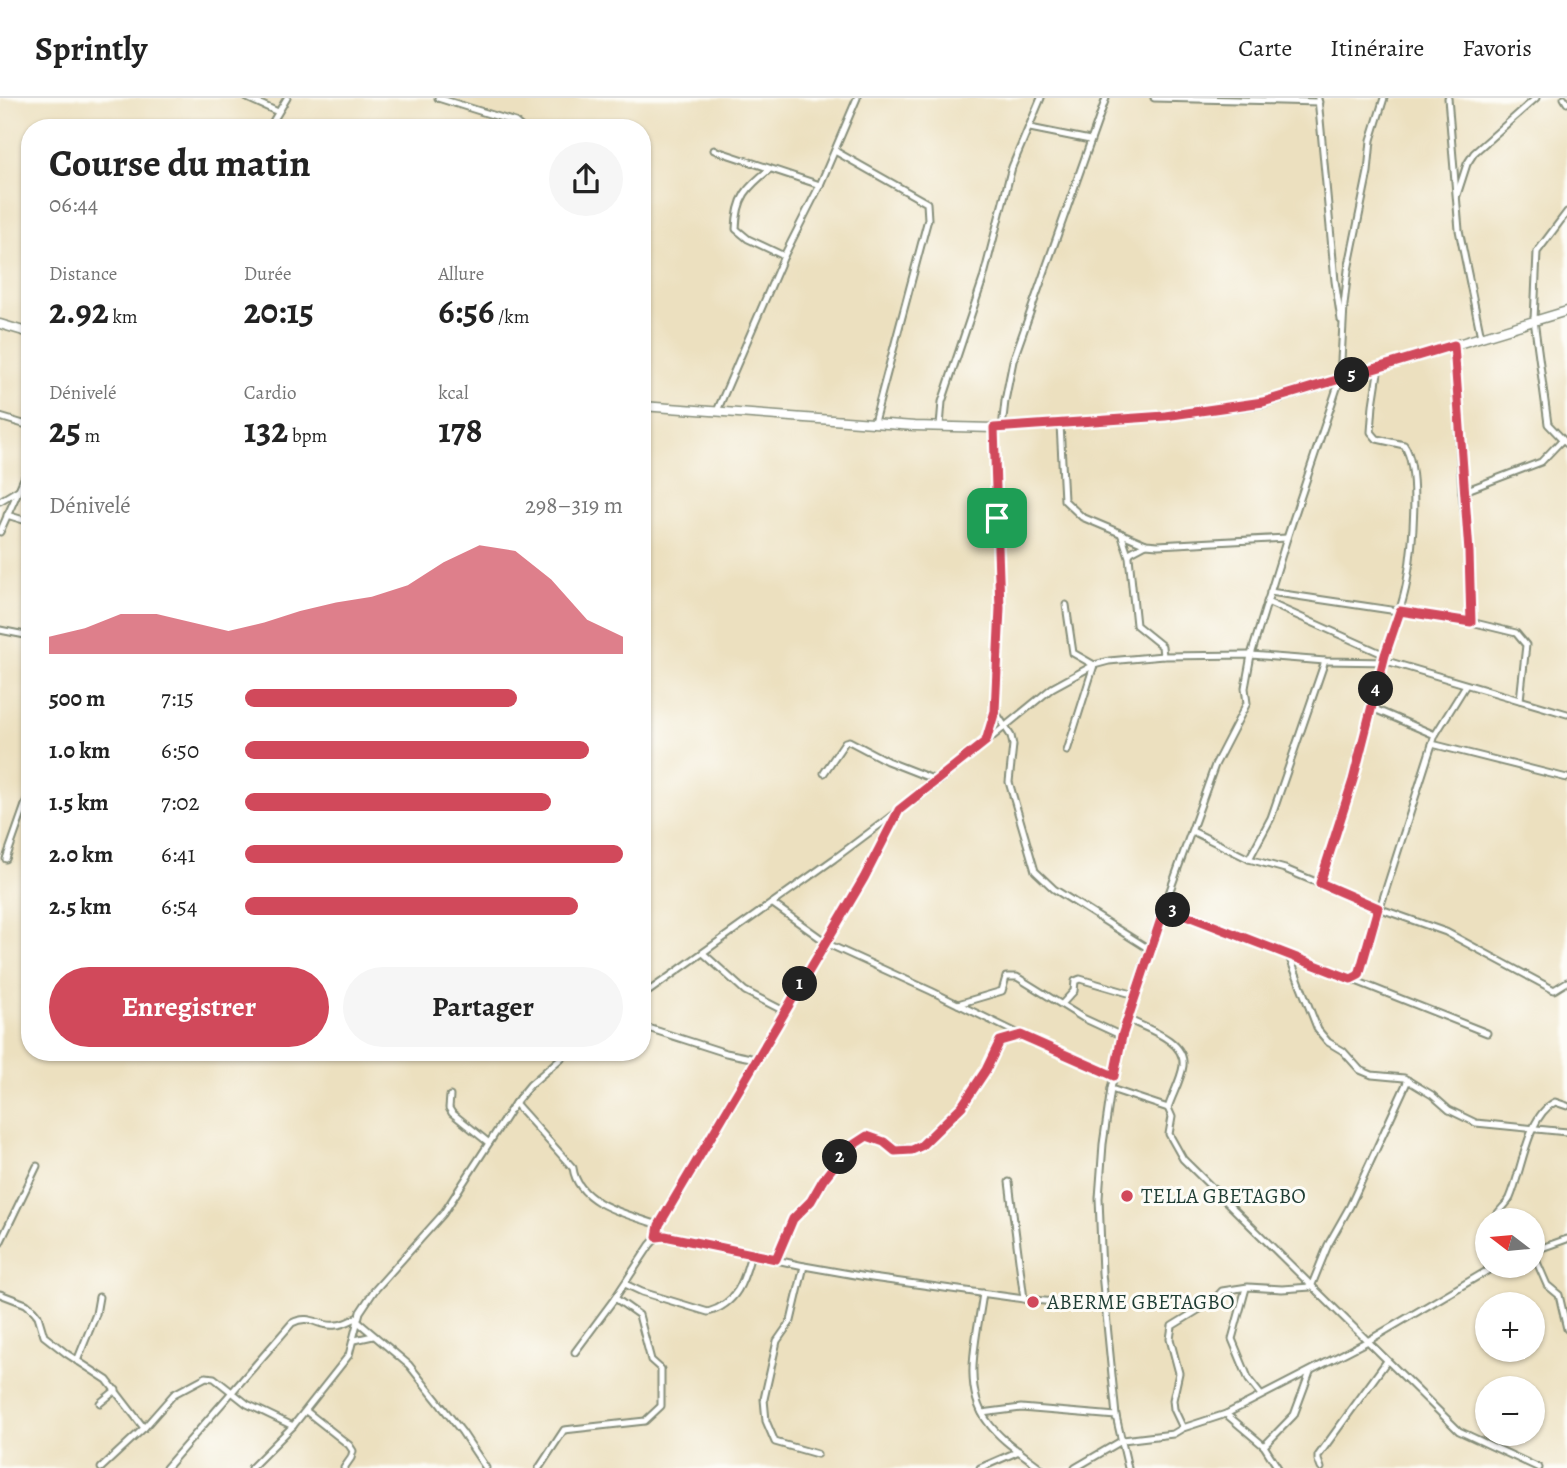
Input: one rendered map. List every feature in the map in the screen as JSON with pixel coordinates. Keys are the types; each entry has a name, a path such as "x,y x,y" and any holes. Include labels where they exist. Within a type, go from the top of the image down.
{"main road":[{"path":"651,407 914,426 998,428 1165,416 1251,404 1299,393 1379,366 1567,310"},
{"path":"0,324 21,330"}],"street":[{"path":"247,98 278,113"},
{"path":"274,119 287,98"},
{"path":"438,98 505,119"},
{"path":"717,411 784,256 820,185 858,98"},
{"path":"940,426 942,401 983,279 1012,167 1041,98"},
{"path":"986,741 995,711 1000,608 998,428 1013,361 1106,98"},
{"path":"1154,98 1319,100 1335,281 1342,327"},
{"path":"1128,1468 1116,1416 1100,1198 1103,1144 1111,1089 1122,1036 1149,949 1223,746 1247,703 1245,688 1251,655 1340,379 1348,270 1368,172 1371,140 1384,98"},
{"path":"1448,98 1459,230 1481,337"},
{"path":"1456,198 1467,164 1474,153 1536,98"},
{"path":"1564,98 1567,103"},
{"path":"1030,128 1090,140"},
{"path":"714,150 820,185"},
{"path":"835,152 927,203 928,219 874,422"},
{"path":"770,169 748,186 743,195 736,229 748,239 784,256"},
{"path":"1462,492 1541,462 1565,442 1548,424 1534,320 1536,252 1567,212"},
{"path":"1454,345 1462,492 1469,552 1471,622"},
{"path":"1320,883 1353,780 1383,662 1400,611 1407,582 1413,531 1413,464 1404,445 1377,439 1371,432 1379,366"},
{"path":"0,417 21,423"},
{"path":"1060,424 1064,500 1082,517 1146,544 1287,538"},
{"path":"0,532 21,485"},
{"path":"0,501 19,489"},
{"path":"7,515 21,519"},
{"path":"1121,533 1129,557 1136,625 1162,646 1163,656"},
{"path":"1129,557 1131,552 1146,544"},
{"path":"1270,592 1471,622 1516,633 1526,645 1520,701"},
{"path":"1267,602 1385,655"},
{"path":"1066,605 1073,653 1094,665"},
{"path":"0,630 21,634"},
{"path":"651,990 773,904 938,781 1052,688 1094,665 1163,656 1251,655 1383,662 1567,714"},
{"path":"1249,859 1271,818 1325,661"},
{"path":"1067,751 1094,665"},
{"path":"1351,979 1359,975 1378,908 1435,735 1466,685"},
{"path":"1371,708 1435,735"},
{"path":"995,711 1013,745 1009,782 1035,871 1054,889 1149,949"},
{"path":"824,773 845,742 849,741 887,761 938,781"},
{"path":"1433,744 1567,778"},
{"path":"575,1352 657,1237 659,1225 864,878 899,810"},
{"path":"6,859 21,816"},
{"path":"1192,831 1249,859 1320,883 1378,908 1446,932 1554,990 1567,982"},
{"path":"773,904 825,942 1114,1076"},
{"path":"1165,907 1487,1033"},
{"path":"703,953 745,991 784,1011"},
{"path":"1289,955 1322,1037 1343,1051 1360,1070 1372,1075 1408,1080 1462,1118 1476,1123 1567,1132"},
{"path":"958,1004 1002,991 1004,979 1008,976 1017,977 1083,1018 1122,1036"},
{"path":"1062,1004 1074,991 1077,979 1135,995"},
{"path":"1127,1019 1166,1038 1178,1050 1183,1065 1168,1108 1172,1117 1169,1134 1183,1159 1459,1431 1539,1468"},
{"path":"651,1029 712,1050 756,1059"},
{"path":"776,1259 793,1219 811,1201 847,1149 867,1136 884,1142 895,1151 916,1149 932,1137 962,1106 986,1070 999,1043 1021,1035"},
{"path":"251,1468 293,1426 349,1355 355,1340 358,1319 374,1291 443,1214 530,1084 557,1061"},
{"path":"1311,1287 1328,1245 1350,1206 1408,1080"},
{"path":"1111,1089 1168,1108"},
{"path":"450,1096 449,1108 452,1113 489,1143"},
{"path":"1501,1208 1509,1201 1532,1130 1549,1105 1555,1102 1567,1106"},
{"path":"515,1103 573,1168 573,1173 595,1200 659,1225"},
{"path":"0,1243 37,1166"},
{"path":"1009,1182 1024,1299"},
{"path":"657,1237 665,1236 804,1266 1024,1299 1106,1307"},
{"path":"1545,1247 1567,1239"},
{"path":"625,1284 642,1292 708,1312 734,1296 745,1278 751,1254"},
{"path":"804,1266 791,1321 778,1341 768,1379 765,1410 775,1442 817,1454"},
{"path":"1075,1468 1123,1440 1164,1435 1226,1414 1366,1342 1475,1277"},
{"path":"1544,1278 1547,1285 1559,1295 1567,1329"},
{"path":"1183,1428 1174,1409 1178,1373 1170,1339 1172,1326 1213,1301 1222,1291 1311,1287"},
{"path":"1246,1288 1232,1339 1249,1380 1261,1395"},
{"path":"983,1293 972,1388 982,1413 998,1433 1041,1468"},
{"path":"0,1294 26,1304 38,1317 44,1336 107,1380 144,1428"},
{"path":"77,1361 96,1314 99,1297"},
{"path":"539,1468 564,1430 645,1421 661,1406 661,1369 651,1360 639,1314 615,1298"},
{"path":"166,1468 292,1323 308,1318 335,1326 358,1319"},
{"path":"358,1319 373,1336 409,1365 462,1432 486,1468"},
{"path":"355,1340 373,1336"},
{"path":"1321,1468 1318,1456 1387,1361"},
{"path":"1264,1446 1294,1415 1310,1372"},
{"path":"101,1468 144,1428 174,1394 199,1379 215,1378 232,1394 258,1410 293,1426"},
{"path":"100,1403 116,1390"},
{"path":"982,1413 1021,1408 1116,1416"},
{"path":"306,1411 349,1445 353,1451 352,1458 344,1468"},
{"path":"1226,1414 1264,1446 1278,1468"},
{"path":"980,1468 1019,1451"}],"place":[{"name":"TELLA GBETAGBO","path":"1127,1196"},
{"name":"ABERME GBETAGBO","path":"1033,1302"}],"route":[{"path":"1454,345 1462,492 1469,552 1471,622 1400,611 1385,655 1353,780 1320,883 1378,908 1359,975 1351,979 1165,907 1122,1036 1114,1076 1021,1035 1000,1041 986,1070 962,1106 921,1146 912,1150 895,1151 884,1142 864,1136 847,1149 811,1201 793,1219 776,1259 665,1236 657,1237 659,1225 864,878 899,810 986,741 995,711 1000,608 997,518 994,428 1165,416 1263,402 1454,345"}]}
